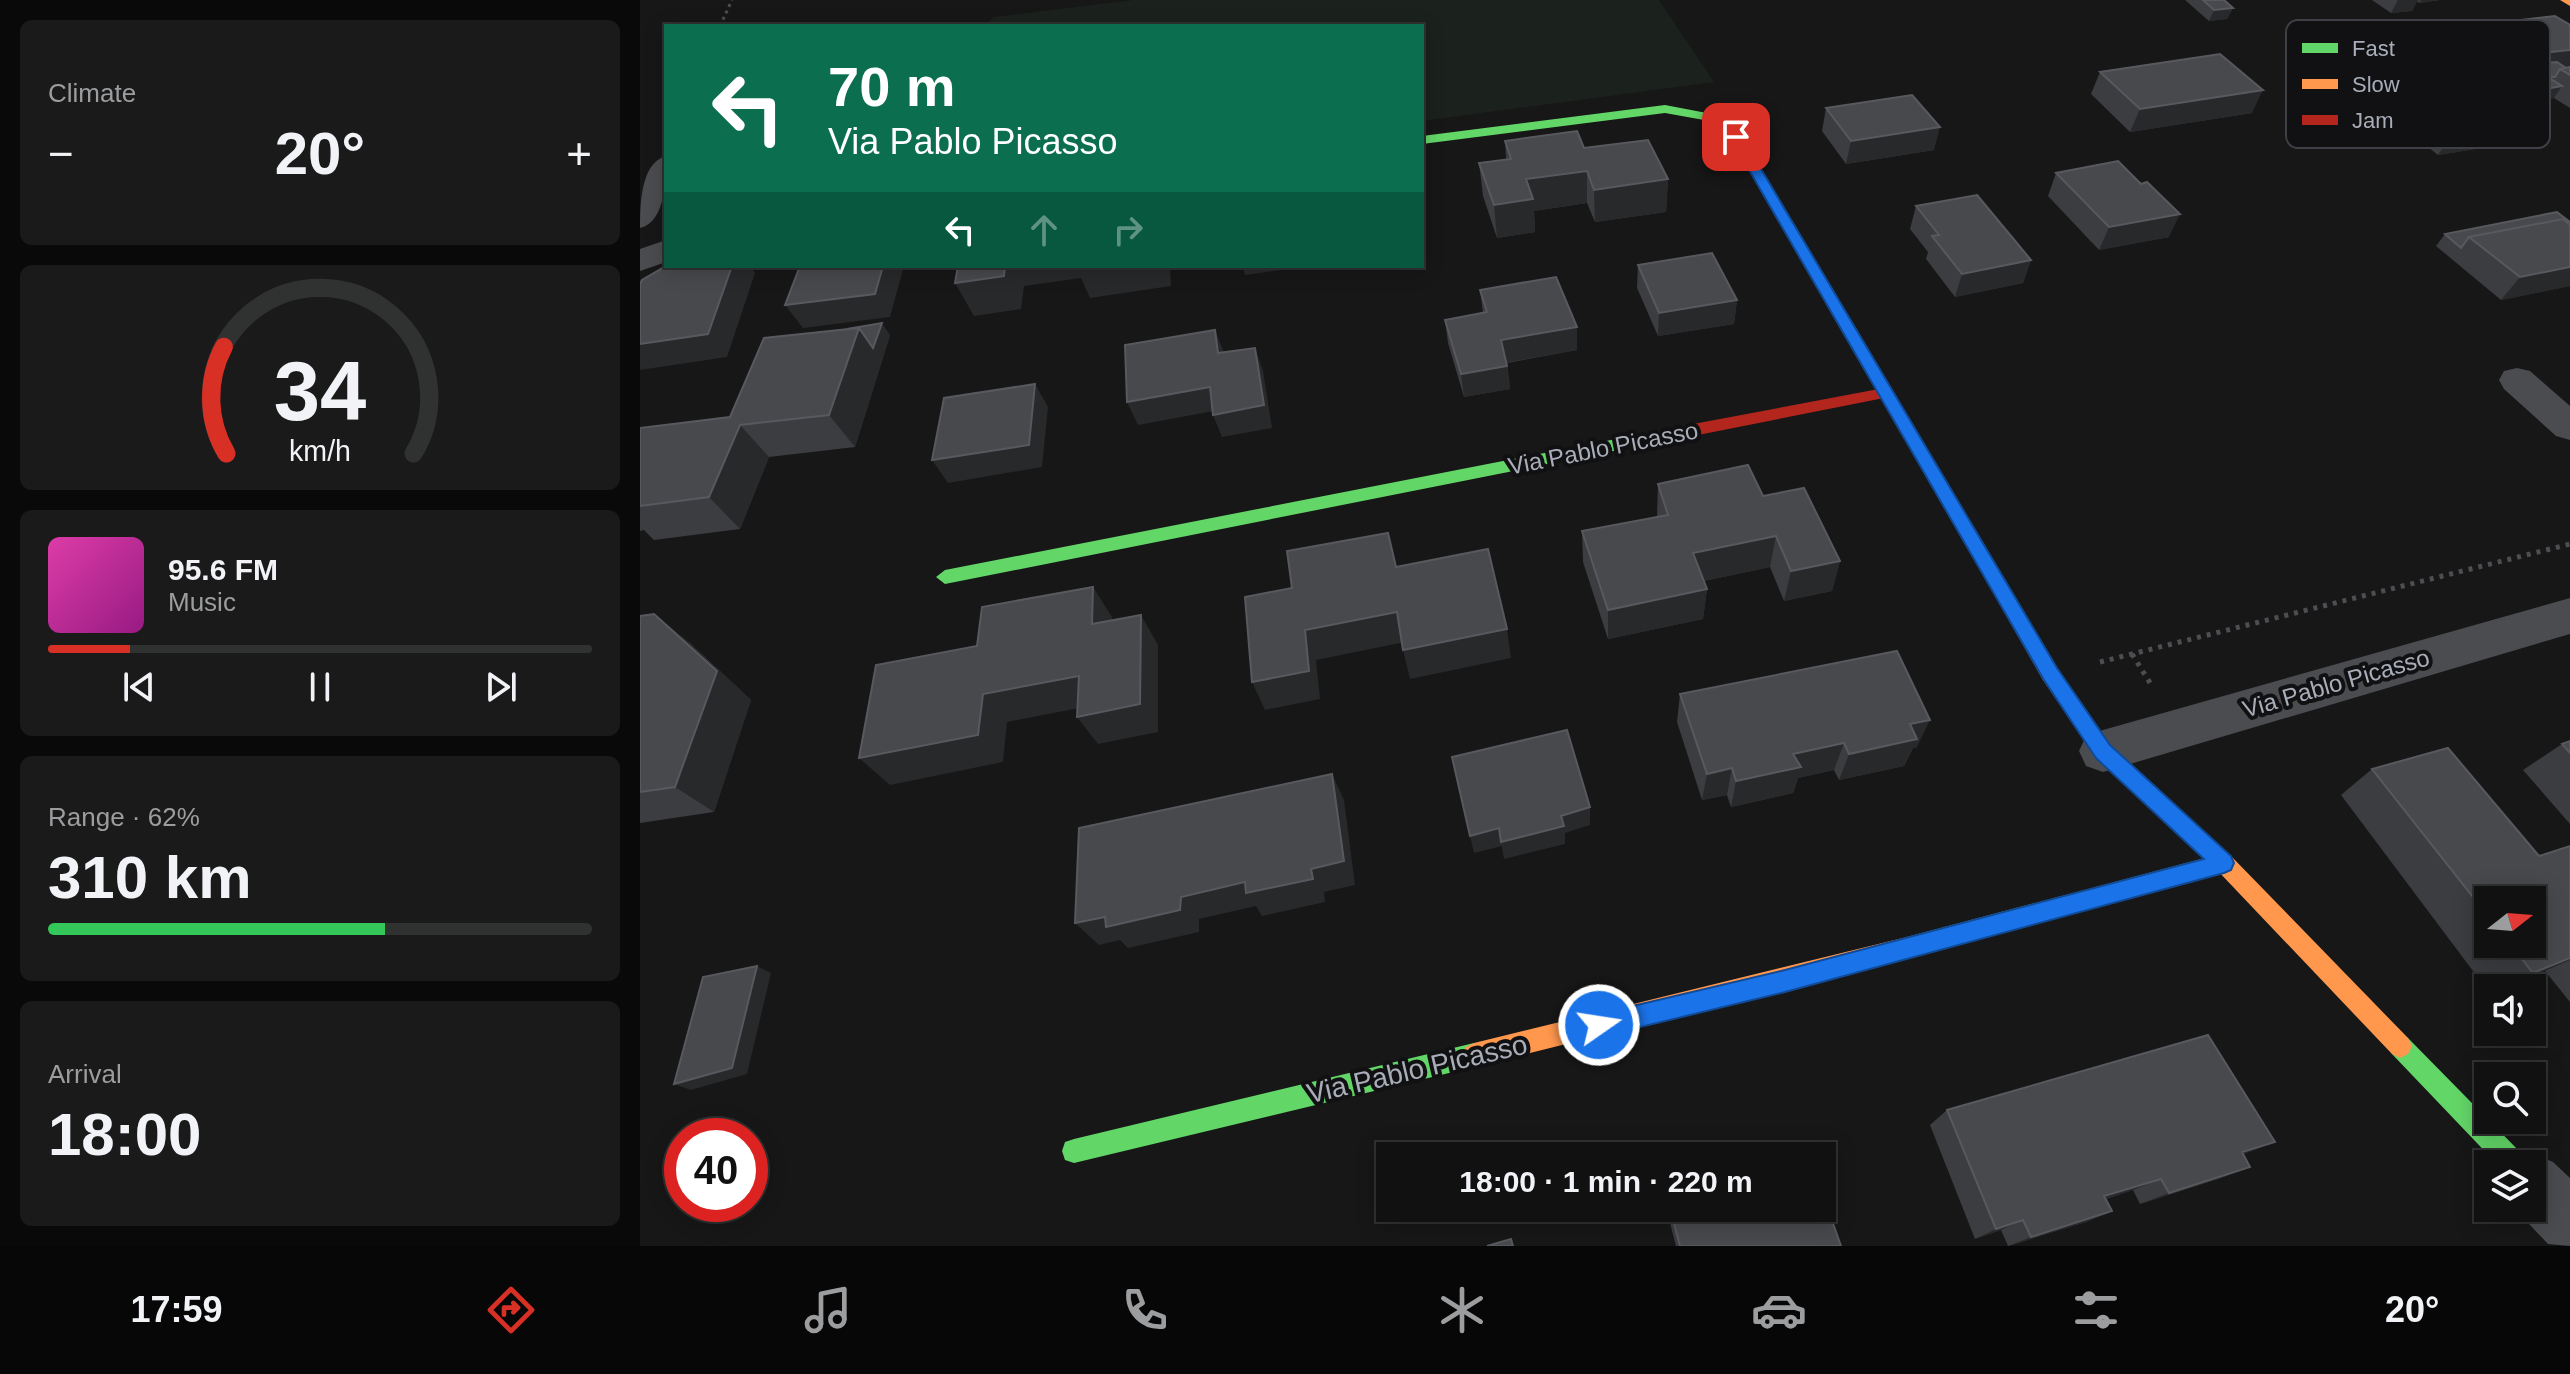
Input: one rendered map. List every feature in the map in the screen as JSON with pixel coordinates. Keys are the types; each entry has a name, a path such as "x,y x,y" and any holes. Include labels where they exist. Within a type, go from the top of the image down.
{"street":[{"path":"1424,140 1665,109 1708,117 1736,137 2050,674 2103,751 2224,863 2501,1150"},
{"path":"640,261 664,251"},
{"path":"2517,380 2570,427"},
{"name":"Via Pablo Picasso","path":"945,577 1884,393"},
{"name":"Via Pablo Picasso","path":"2103,751 2570,616"},
{"name":"Via Pablo Picasso","path":"1074,1151 1785,981 2224,863"},
{"path":"2546,1197 2570,1222"}],"lane":[{"path":"640,221 664,167"}],"path":[{"path":"721,24 732,0"},
{"path":"2093,664 2570,544"},
{"path":"2132,654 2159,697"}],"shaded area":[{"path":"1134,0 1659,0 1714,82 1424,121 1424,24 987,24 993,17"}],"building":[{"path":"2203,0 2224,0 2233,8 2214,10"},
{"path":"2555,16 2570,25 2570,50 2550,52 2550,20 2521,20"},
{"path":"2220,54 2263,90 2140,109 2100,72"},
{"path":"2557,62 2566,68 2560,69 2552,77 2550,63"},
{"path":"2550,79 2562,86 2550,88"},
{"path":"1912,95 1940,127 1851,141 1826,108"},
{"path":"1577,131 1584,148 1648,140 1668,179 1594,190 1587,171 1526,179 1533,199 1494,205 1479,163 1511,159 1505,141"},
{"path":"2118,161 2141,184 2147,182 2180,214 2109,227 2056,173"},
{"path":"1977,195 2031,260 1962,274 1932,236 1939,235 1916,206"},
{"path":"2557,212 2570,225 2563,219 2469,237 2461,248 2445,234"},
{"path":"2563,219 2570,225 2570,267 2520,277 2469,237"},
{"path":"1712,253 1737,300 1659,313 1638,265"},
{"path":"664,267 731,268 708,334 640,344 642,280"},
{"path":"799,268 882,268 875,294 785,305"},
{"path":"958,268 1005,268 1004,276 955,283"},
{"path":"1556,277 1577,327 1501,340 1507,366 1461,374 1445,320 1487,312 1480,290"},
{"path":"882,323 873,348 859,328 847,329"},
{"path":"859,328 829,415 740,425 709,497 640,506 640,428 730,417 764,338"},
{"path":"1215,330 1218,353 1255,348 1264,405 1213,415 1210,387 1127,402 1125,345"},
{"path":"1035,384 1029,445 932,460 944,398"},
{"path":"1748,465 1763,496 1804,488 1840,561 1791,571 1776,536 1693,553 1707,589 1608,610 1582,531 1668,515 1658,484"},
{"path":"1388,533 1396,567 1488,549 1507,629 1403,650 1397,612 1305,630 1309,671 1252,682 1245,597 1292,588 1287,551"},
{"path":"1093,587 1092,624 1141,615 1140,704 1077,717 1079,676 983,694 978,735 859,758 876,665 977,646 982,607"},
{"path":"654,614 717,671 675,787 640,792 640,616"},
{"path":"1897,651 1930,720 1910,724 1917,739 1849,754 1844,743 1793,754 1801,767 1736,781 1732,768 1707,774 1680,694"},
{"path":"1567,730 1590,807 1561,816 1564,826 1501,842 1499,828 1470,836 1452,757"},
{"path":"2570,741 2570,753 2562,744"},
{"path":"2448,748 2539,856 2570,846 2570,958 2533,973 2521,958 2546,958 2546,886 2474,886 2474,898 2372,769"},
{"path":"1332,774 1344,861 1311,869 1313,879 1246,893 1245,882 1181,897 1180,910 1106,927 1105,917 1075,923 1079,828"},
{"path":"757,966 732,1068 674,1084 703,977"},
{"path":"2208,1035 2275,1142 2242,1152 2250,1167 2169,1193 2161,1179 2104,1196 2112,1211 2031,1237 2023,1220 1996,1229 1947,1110"},
{"path":"1674,1222 1833,1222 1841,1246 1680,1246"},
{"path":"1511,1239 1513,1246 1487,1246"}],"traffic: fast":[{"path":"1424,140 1665,109 1708,117 1736,137 1992,575"},
{"path":"945,577 1688,431"},
{"path":"1907,948 2224,863"},
{"path":"2400,1046 2500,1150"},
{"path":"1074,1151 1474,1055"}],"traffic: slow":[{"path":"2565,0 2570,3"},
{"path":"1992,575 2050,674 2103,751 2224,863 2400,1046"},
{"path":"1474,1055 1907,948"}],"traffic: jam":[{"path":"1688,431 1884,393"}],"route":[{"path":"1599,1025 1785,981 2224,863 2103,751 2050,674 1736,137"}]}
